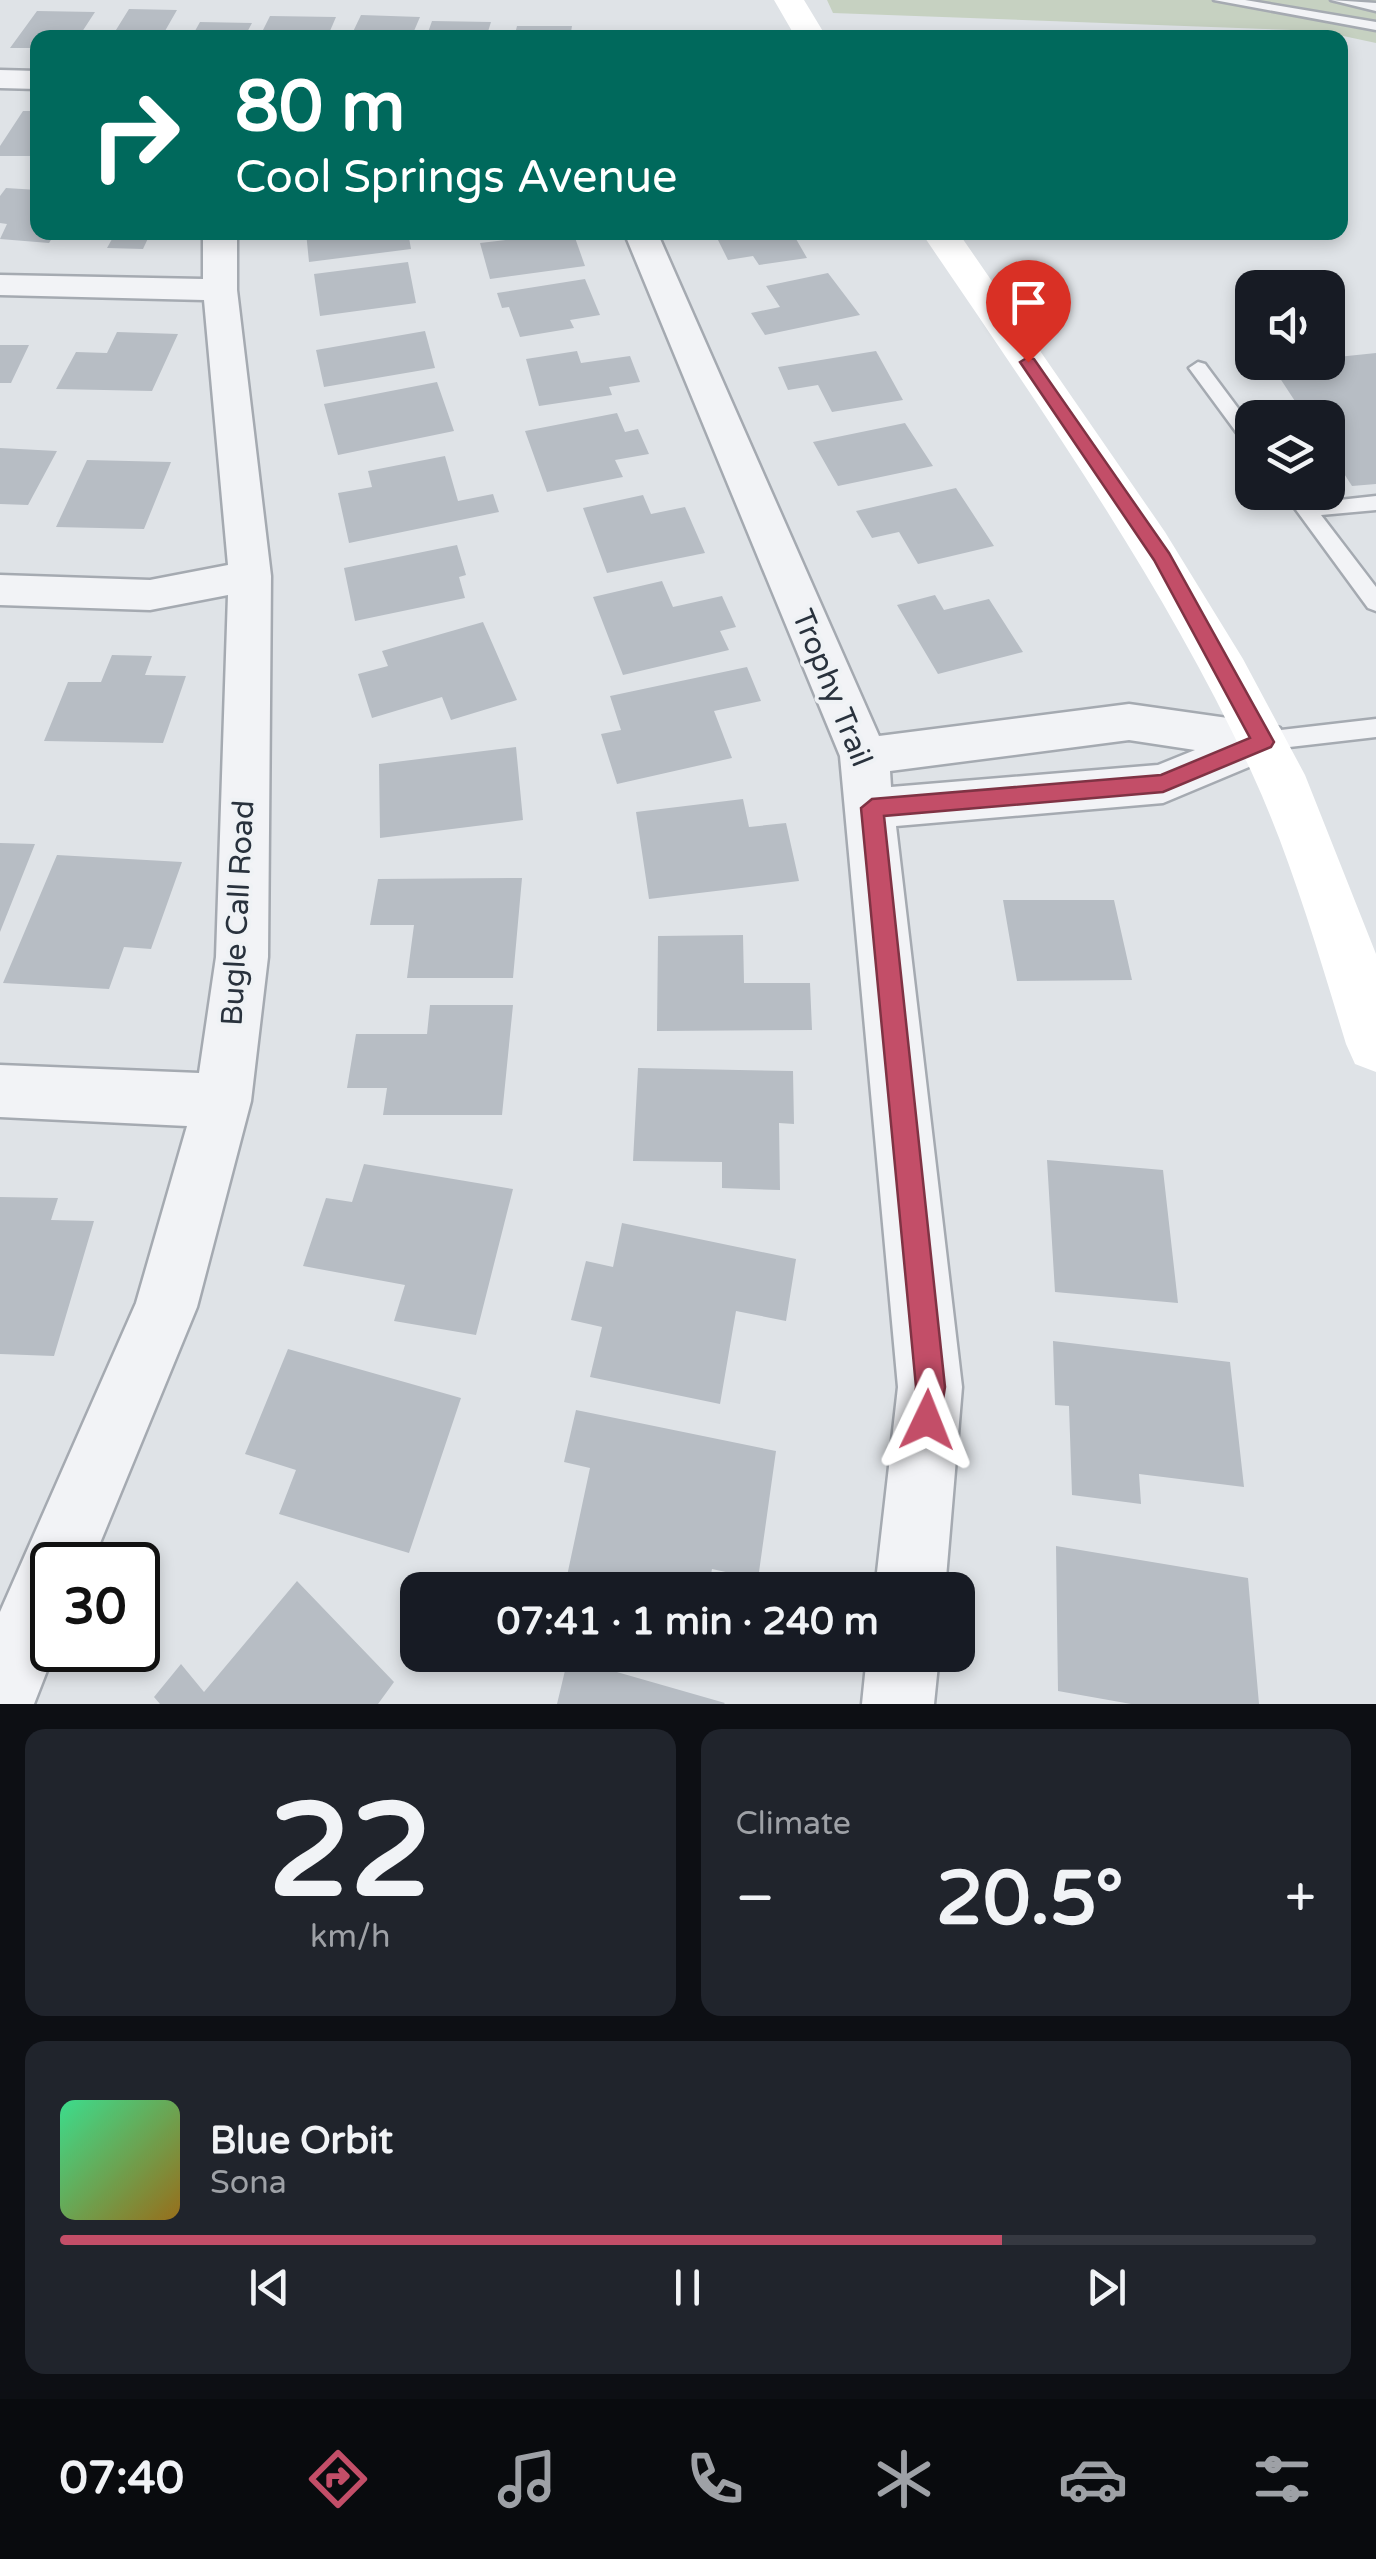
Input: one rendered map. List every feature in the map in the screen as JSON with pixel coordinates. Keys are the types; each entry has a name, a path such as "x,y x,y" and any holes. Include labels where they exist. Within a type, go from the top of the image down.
{"main road":[{"path":"788,0 807,30"},
{"path":"944,240 1162,557 1263,742 1310,846 1376,1044"}],"street":[{"path":"0,79 30,80"},
{"name":"Bugle Call Road","path":"66,1542 166,1307 223,1101 242,957 250,576 220,290 220,240"},
{"name":"Trophy Trail","path":"643,240 864,756 930,1387 912,1572"},
{"path":"0,285 220,290"},
{"path":"0,590 150,596 250,576"},
{"path":"864,756 1129,722 1263,742"},
{"path":"872,808 1163,784 1263,742"},
{"path":"0,1091 223,1101"},
{"path":"0,1697 30,1626"},
{"path":"898,1704 901,1672"}],"lane":[{"path":"1221,0 1376,26"},
{"path":"1338,0 1376,6"},
{"path":"1198,368 1235,417"},
{"path":"1345,502 1376,503"},
{"path":"1306,510 1376,603"},
{"path":"1263,742 1376,728"}],"green space":[{"path":"827,0 1376,0 1376,43 1348,37 1348,30 833,13"}],"building":[{"path":"129,9 177,10 166,30 116,30"},
{"path":"37,11 95,12 83,30 30,30 30,48 10,48"},
{"path":"361,15 420,17 414,30 354,30"},
{"path":"270,16 336,17 330,30 263,30"},
{"path":"432,21 491,22 488,30 429,30"},
{"path":"200,22 252,23 248,30 196,30"},
{"path":"517,26 572,26 571,30 516,30"},
{"path":"23,111 30,111 30,156 0,156 0,146"},
{"path":"6,188 30,190 30,240 51,240 49,243 0,239 7,224 0,223 0,196"},
{"path":"112,240 147,240 143,249 107,248"},
{"path":"307,240 409,240 411,249 309,262"},
{"path":"576,240 585,266 490,279 480,243"},
{"path":"718,240 797,240 807,258 759,265 753,256 728,260"},
{"path":"408,262 416,303 320,316 314,274"},
{"path":"828,273 860,315 765,335 751,313 780,307 766,286"},
{"path":"585,279 600,315 570,320 574,328 520,337 509,307 502,308 497,293"},
{"path":"425,331 435,368 324,387 316,350"},
{"path":"117,332 178,334 152,391 56,389 76,352 107,353"},
{"path":"0,345 29,345 11,383 0,383"},
{"path":"577,351 581,363 630,356 640,382 609,387 612,395 539,406 526,359"},
{"path":"876,351 903,400 832,412 818,385 788,390 778,367"},
{"path":"1376,353 1376,484 1352,486 1345,475 1345,400 1294,400 1281,380 1345,380 1345,356"},
{"path":"437,382 454,431 338,455 324,404"},
{"path":"617,413 625,432 638,429 649,454 615,460 623,477 547,492 525,431"},
{"path":"905,423 933,466 838,486 813,442"},
{"path":"0,448 57,451 28,505 0,504"},
{"path":"445,456 458,501 493,494 499,512 349,543 338,493 372,487 368,471"},
{"path":"87,460 171,462 144,529 56,527"},
{"path":"956,488 994,546 918,564 899,532 872,538 856,511"},
{"path":"643,495 651,514 685,507 705,553 607,573 583,508"},
{"path":"457,545 466,575 459,577 465,598 355,621 344,568"},
{"path":"662,581 673,607 722,596 736,627 720,631 729,650 623,675 593,597"},
{"path":"935,595 944,610 989,599 1023,652 938,674 897,605"},
{"path":"483,622 517,700 451,720 442,697 372,718 358,674 388,666 382,651"},
{"path":"112,655 152,656 145,675 186,676 163,743 44,741 68,682 101,682"},
{"path":"747,667 761,701 714,711 732,758 617,784 601,734 621,730 610,696"},
{"path":"516,747 523,820 380,838 379,764"},
{"path":"743,799 749,827 786,823 799,881 649,899 636,812"},
{"path":"0,843 35,844 0,932"},
{"path":"57,855 182,862 151,949 124,947 109,989 3,983"},
{"path":"522,878 513,978 407,978 414,925 370,925 378,879"},
{"path":"1003,900 1114,900 1132,980 1017,981"},
{"path":"743,935 744,983 810,983 812,1030 657,1031 658,936"},
{"path":"430,1005 513,1005 502,1115 383,1115 387,1088 347,1088 356,1034 427,1034"},
{"path":"638,1068 793,1071 794,1124 779,1123 780,1190 722,1188 722,1162 633,1161"},
{"path":"1047,1160 1163,1170 1178,1303 1055,1292"},
{"path":"364,1164 513,1189 476,1335 394,1321 405,1285 303,1266 326,1198 352,1202"},
{"path":"0,1197 58,1198 51,1220 94,1221 54,1356 0,1354"},
{"path":"622,1223 796,1259 786,1321 736,1311 720,1404 590,1377 602,1327 571,1320 586,1261 613,1267"},
{"path":"1053,1341 1230,1362 1244,1487 1139,1474 1141,1504 1072,1495 1069,1406 1055,1405"},
{"path":"288,1349 461,1398 409,1553 279,1514 296,1470 245,1454"},
{"path":"576,1410 776,1451 759,1572 568,1572 590,1468 564,1462"},
{"path":"1056,1546 1248,1578 1259,1704 1131,1704 1058,1691"},
{"path":"297,1581 394,1682 378,1704 160,1704 154,1697 181,1664 204,1692"},
{"path":"565,1672 617,1672 725,1703 724,1704 557,1704"}],"route":[{"path":"927,1420 930,1387 872,808 1163,784 1263,742 1162,557 1028,362"}]}
